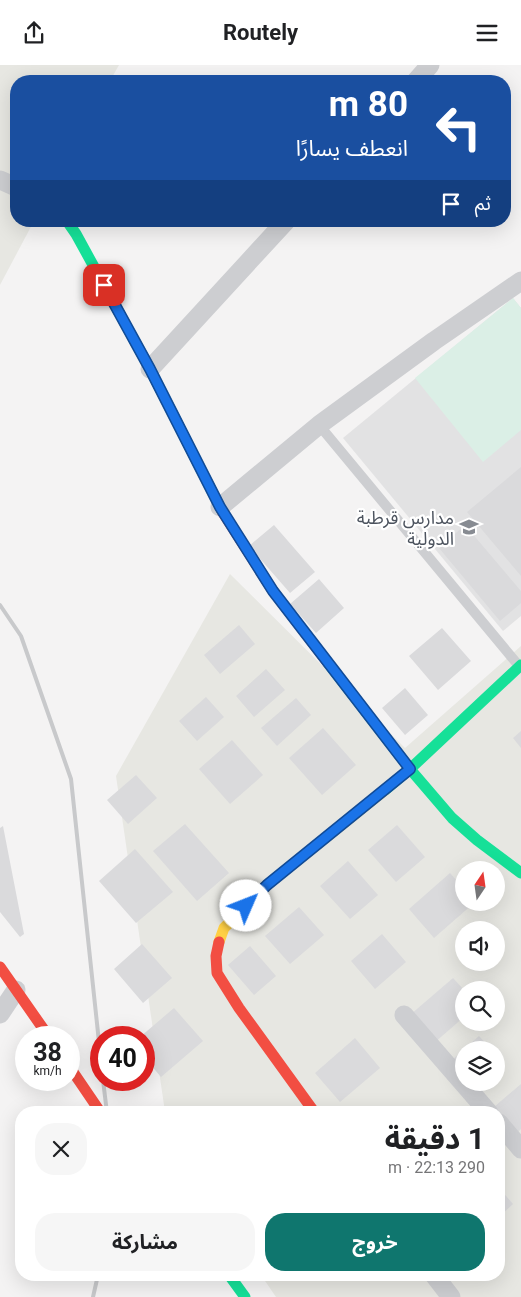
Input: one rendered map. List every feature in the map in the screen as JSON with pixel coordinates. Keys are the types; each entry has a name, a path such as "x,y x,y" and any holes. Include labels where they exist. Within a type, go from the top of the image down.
{"street":[{"path":"421,75 430,65"},
{"path":"71,227 150,369 220,507 273,591 410,769 452,818 477,840 521,873"},
{"path":"150,369 280,227"},
{"path":"220,507 319,425 434,341 521,281"},
{"path":"309,1106 239,1008 217,973 216,956 224,928 267,885 410,769 520,666"},
{"path":"0,967 41,1026"},
{"path":"0,1014 16,990"},
{"path":"404,1015 475,1106"},
{"path":"80,1082 96,1106"},
{"path":"505,1130 521,1149"},
{"path":"233,1281 245,1297"},
{"path":"439,1281 451,1297"}],"lane":[{"path":"319,425 520,666"}],"shaded area":[{"path":"0,65 119,65 113,75 10,75 10,227 31,227 0,285"},
{"name":"مدارس قرطبة الدولية","path":"513,298 521,308 521,616 503,631 343,438"},
{"path":"230,574 405,748 521,646 521,1297 276,1297 265,1281 505,1281 505,1106 164,1106 155,1043 155,1026 152,1026 116,776"}],"green space":[{"path":"513,298 521,308 521,430 483,462 415,378"}],"building":[{"path":"521,467 521,576 467,512"},
{"path":"274,525 315,572 290,593 249,546"},
{"path":"465,525 521,591 521,603 500,621 439,548"},
{"path":"319,579 344,608 316,633 290,604"},
{"path":"239,625 255,644 220,674 204,655"},
{"path":"442,628 471,661 438,690 409,656"},
{"path":"266,669 285,690 254,717 236,696"},
{"path":"405,688 428,715 405,735 382,708"},
{"path":"206,697 224,717 197,741 179,721"},
{"path":"296,698 311,715 277,746 261,728"},
{"path":"323,728 356,765 322,795 289,758"},
{"path":"521,731 521,748 513,738"},
{"path":"232,740 263,775 230,804 199,769"},
{"path":"136,775 157,798 128,824 107,800"},
{"path":"185,824 229,873 197,901 153,851"},
{"path":"397,825 425,857 396,882 368,850"},
{"path":"3,826 24,934 20,937 0,912 0,828"},
{"path":"135,849 173,892 136,923 99,881"},
{"path":"348,861 378,895 350,919 320,886"},
{"path":"450,873 455,879 455,911 465,911 434,938 409,909"},
{"path":"299,907 324,935 290,964 265,936"},
{"path":"382,934 406,962 375,989 351,961"},
{"path":"142,944 172,978 143,1003 114,969"},
{"path":"250,946 276,976 254,995 228,965"},
{"path":"453,978 456,981 455,1025 434,1043 410,1015"},
{"path":"174,1008 203,1041 161,1077 155,1070 155,1026 153,1026"},
{"path":"479,1036 484,1041 473,1041"},
{"path":"355,1038 380,1068 340,1102 315,1073"},
{"path":"521,1084 521,1129 517,1133 505,1119 505,1106 495,1106"},
{"path":"505,1195 513,1204 505,1211"}],"railway":[{"path":"0,605 21,636 71,779 97,1026"},
{"path":"104,1091 106,1106"},
{"path":"93,1297 97,1281"}],"traffic: fast":[{"path":"71,227 150,369 222,511"},
{"path":"328,663 410,769 452,818 477,840 521,873"},
{"path":"385,790 521,665"},
{"path":"233,1281 245,1297"}],"traffic: slow":[{"path":"219,942 224,928 267,885 385,790"}],"traffic: jam":[{"path":"222,511 273,591 328,663"},
{"path":"219,942 216,956 217,973 239,1008 310,1106"},
{"path":"0,967 41,1026"},
{"path":"80,1082 96,1106"}],"place":[{"name":"مدارس قرطبة الدولية","path":"469,527"}],"route":[{"path":"104,285 150,369 220,507 273,591 410,769 267,885 246,906"}]}
